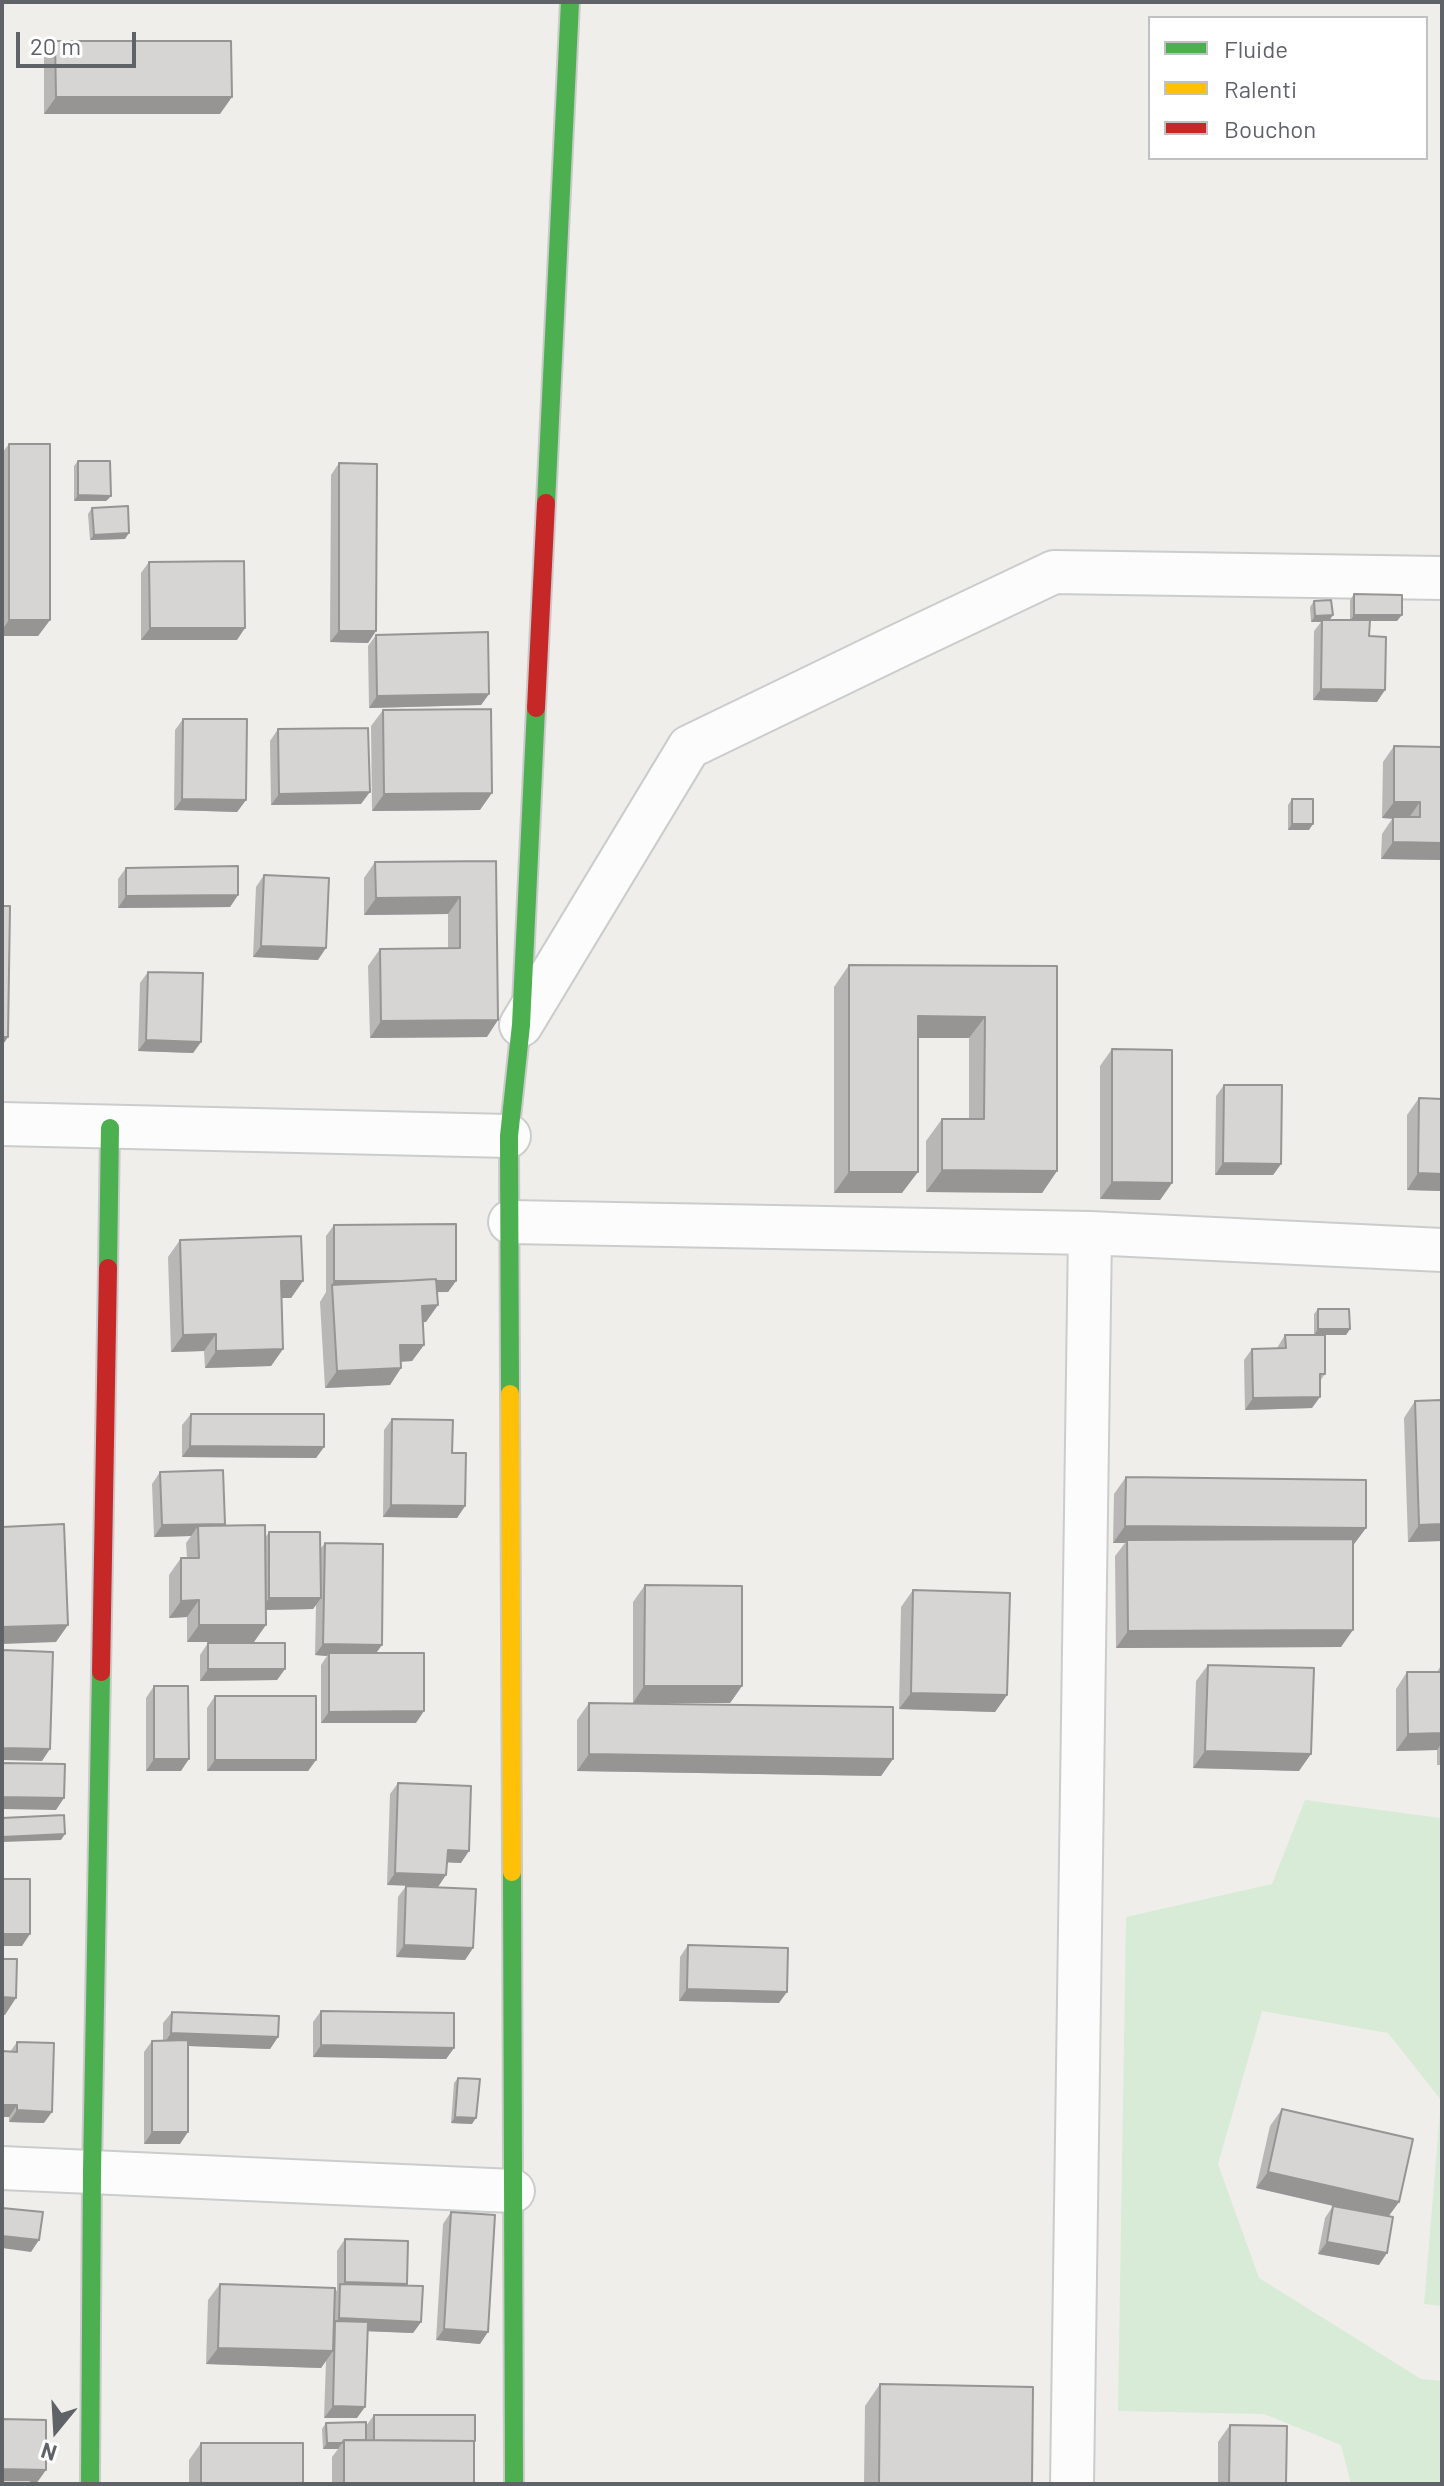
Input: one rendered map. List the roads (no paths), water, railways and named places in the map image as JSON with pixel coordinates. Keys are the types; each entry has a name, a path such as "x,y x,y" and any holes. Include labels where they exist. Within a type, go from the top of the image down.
{"street":[{"path":"514,2484 509,1136 521,1025 570,2"},
{"path":"521,1025 689,747 787,699 1054,572 1442,578"},
{"path":"2,1124 509,1136"},
{"path":"90,2484 92,2171 110,1128"},
{"path":"510,1222 1090,1233 1442,1250"},
{"path":"1072,2484 1090,1233"},
{"path":"2,2168 513,2191"}]}
